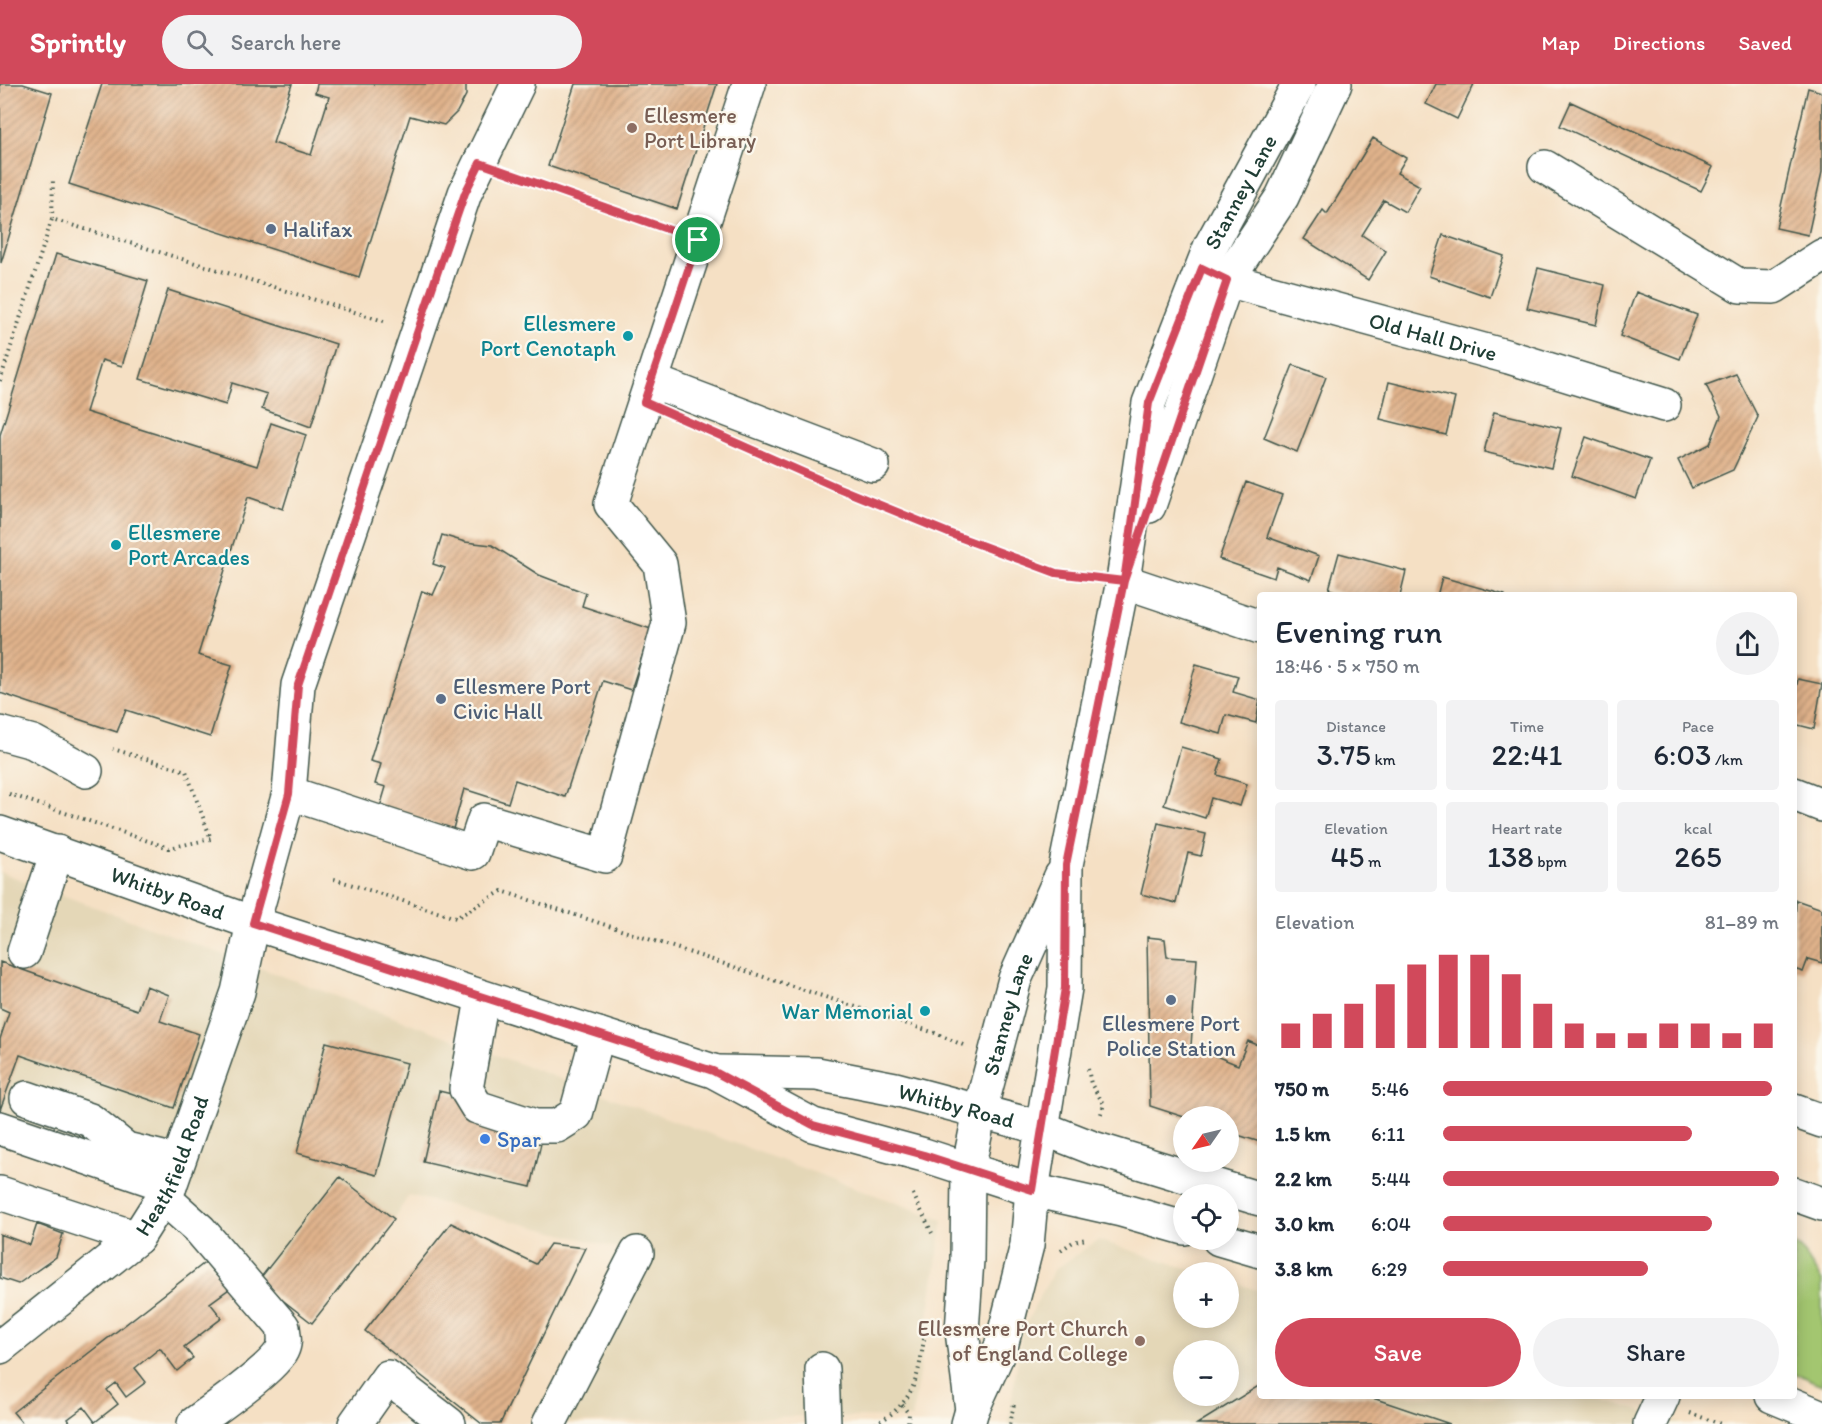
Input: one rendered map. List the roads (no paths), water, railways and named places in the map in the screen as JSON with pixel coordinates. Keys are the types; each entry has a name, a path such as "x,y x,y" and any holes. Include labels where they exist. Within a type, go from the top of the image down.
{"main road":[{"name":"Heathfield Road","path":"7,1333 137,1238 170,1182 238,992 253,923 289,794 298,685 465,193 518,84"},
{"path":"289,794 473,854 484,820 605,856 669,623 660,564 611,504 749,84"},
{"name":"Stanney Lane","path":"1124,581 1160,472 1214,274 1210,247 1299,84"},
{"name":"Stanney Lane","path":"970,1417 1002,1347 1027,1245 1032,1190 1065,988 1066,865 1124,581 1149,403 1214,274 1282,197 1331,85"},
{"path":"1545,167 1740,286 1774,287 1822,256"},
{"name":"Old Hall Drive","path":"1214,274 1509,357 1664,405"},
{"path":"652,381 873,465"},
{"path":"1124,581 1257,626"},
{"path":"0,733 33,742 86,771"},
{"path":"1797,796 1822,805"},
{"name":"Whitby Road","path":"0,833 253,923 482,999 713,1071 813,1125 1032,1190 1121,1210 1173,1225"},
{"path":"24,952 57,852"},
{"name":"Stanney Lane","path":"970,1417 962,1331 967,1260 968,1170 980,1111 1015,979 1066,865"},
{"path":"482,999 466,1089 477,1107 535,1126 557,1126 576,1114 598,1034"},
{"name":"Whitby Road","path":"713,1071 817,1074 895,1089 1042,1128 1093,1148 1257,1198"},
{"path":"27,1098 90,1120 170,1182 200,1230 282,1327 285,1340 281,1353 268,1366 194,1424"},
{"path":"1797,1112 1822,1121"},
{"path":"0,1128 170,1182"},
{"path":"0,1193 137,1238"},
{"path":"1797,1195 1822,1204"},
{"path":"1239,1245 1257,1250"},
{"path":"549,1424 637,1253"},
{"path":"822,1369 824,1424"},
{"path":"355,1424 388,1377 448,1424"},
{"path":"1650,1424 1662,1399"},
{"path":"1778,1399 1815,1418"}],"place":[{"name":"Ellesmere Port Library","path":"632,128"},
{"name":"Halifax","path":"271,229"},
{"name":"Ellesmere Port Cenotaph","path":"628,336"},
{"name":"Ellesmere Port Arcades","path":"116,545"},
{"name":"Ellesmere Port Civic Hall","path":"441,699"},
{"name":"Ellesmere Port Police Station","path":"1171,1000"},
{"name":"War Memorial","path":"925,1011"},
{"name":"Spar","path":"485,1139"},
{"name":"Ellesmere Port Church of England College","path":"1140,1341"}]}
